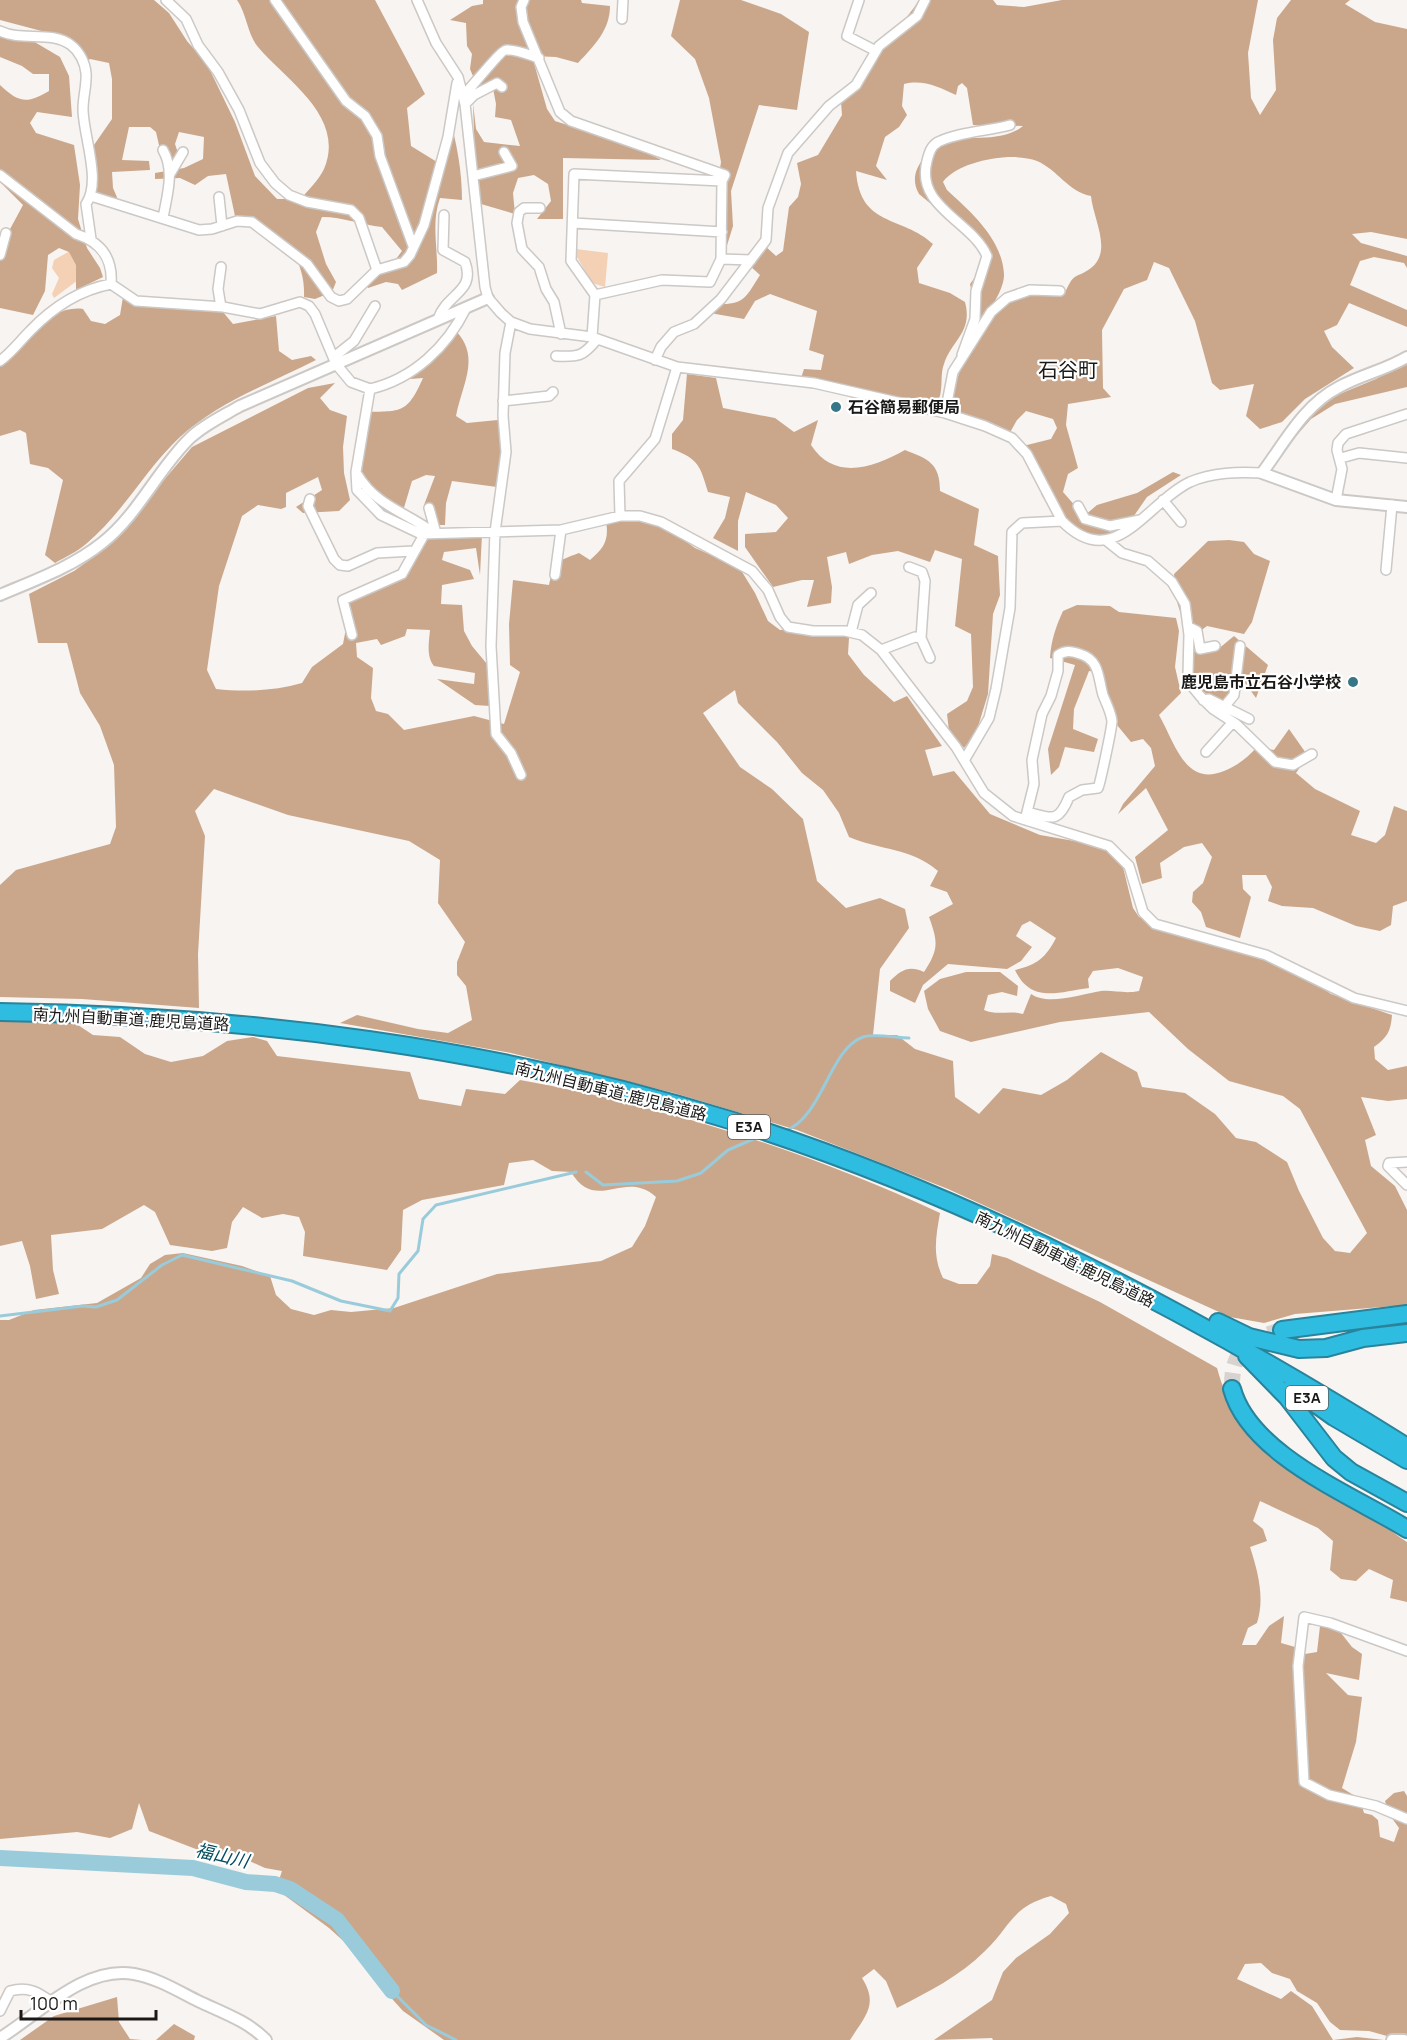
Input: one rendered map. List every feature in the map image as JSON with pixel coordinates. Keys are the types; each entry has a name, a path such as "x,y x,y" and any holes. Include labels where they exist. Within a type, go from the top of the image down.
{"highway":[{"name":"南九州自動車道;鹿児島道路","path":"0,1012 155,1017 365,1039 507,1065 652,1098 733,1121 823,1152 1025,1237 1215,1333 1298,1379 1407,1447"},
{"path":"1025,1237 1249,1337 1268,1342 1310,1349 1407,1333"},
{"path":"1282,1330 1407,1314"},
{"name":"南九州自動車道;鹿児島道路","path":"1215,1333 1334,1417 1407,1460"},
{"path":"1247,1356 1287,1397 1334,1458 1351,1472 1407,1503"},
{"path":"1232,1389 1235,1403 1246,1419 1277,1450 1302,1469 1407,1529"}],"street":[{"path":"166,0 186,19 198,45 218,72 240,110 260,163 275,183 289,195 307,202 351,210 359,218 377,270"},
{"path":"275,0 346,101 365,116 377,136 380,156 413,246"},
{"path":"417,0 436,43 458,77 464,100 484,287 488,298 511,322 530,329 594,338 677,367 814,383 945,413 985,426 1012,438 1036,469 1062,521 1079,534 1107,541 1122,553 1148,561 1164,572 1185,604 1189,627 1191,685 1203,700 1233,722 1275,762 1293,765 1312,754"},
{"path":"524,0 521,8 523,22 560,112 571,121 725,175 722,181 721,259 710,282 662,280 595,295"},
{"path":"622,0 622,18"},
{"path":"859,0 847,36 876,51"},
{"path":"656,360 661,347 674,332 694,324 721,299 766,240 768,208 788,153 816,120 856,85 879,46 917,16 925,0"},
{"path":"0,32 21,38 49,38 65,41 74,47 82,60 86,74 83,111 92,173 92,196 86,204 91,239"},
{"path":"464,100 501,51 507,50 539,58"},
{"path":"92,196 199,230 237,221 252,222 307,264 332,297 339,301 347,299 357,292 377,270 404,262 424,225 448,137 458,77"},
{"path":"464,100 497,83 502,87"},
{"path":"962,355 975,319 976,291 987,256 982,244 970,230 940,207 930,194 924,177 927,162 932,146 937,142 953,136 984,132 1010,125"},
{"path":"163,150 169,161 170,174 163,218"},
{"path":"170,174 183,152"},
{"path":"473,176 512,166 504,152"},
{"path":"556,356 576,357 587,352 594,338 595,295 570,261 574,223 574,174 722,181"},
{"path":"0,175 68,228 91,239 109,258 112,268 111,284"},
{"path":"219,197 222,226"},
{"path":"540,208 524,208 519,212 517,223 522,249 540,267 546,289 554,302 561,334"},
{"path":"438,319 443,306 464,288 468,279 465,262 443,250 444,215"},
{"path":"574,223 722,232"},
{"path":"0,255 6,233"},
{"path":"721,259 751,260"},
{"path":"221,267 218,289 221,307"},
{"path":"0,361 5,352 68,300 90,288 111,284 136,301 221,307 260,314 300,302 309,306 315,314 335,361 351,382 370,389 400,379 445,343 466,308"},
{"path":"945,413 953,372 991,312 1007,298 1030,290 1060,291"},
{"path":"0,595 44,577 103,543 136,507 189,440 205,426 240,406 335,361 488,298"},
{"path":"335,361 354,341 375,306"},
{"path":"511,322 505,353 503,400 506,452 495,532 491,646 496,734 511,753 521,775"},
{"path":"1262,473 1306,411 1321,398 1350,381 1389,368 1407,357"},
{"path":"620,516 619,481 656,439 677,367"},
{"path":"370,389 356,472 357,490 381,515 432,533 561,530 620,516 640,516 662,522 752,571 768,590 780,617 788,627 813,632 862,634 881,650 964,759 984,793 1013,816 1054,818 1061,815 1069,797 1082,790 1098,788 1102,782 1103,761 1112,724 1111,714 1094,663 1087,656 1072,651 1058,655 1053,687 1042,714 1032,760 1034,784 1026,816"},
{"path":"503,400 549,396 553,392"},
{"path":"1336,500 1342,469 1341,458 1336,450 1346,434 1407,414"},
{"path":"1341,458 1359,453 1407,458"},
{"path":"1107,541 1120,536 1171,492 1200,478 1236,472 1262,473 1336,500 1407,507"},
{"path":"310,499 308,506 334,560 340,565 348,566 377,553 413,551"},
{"path":"1163,500 1181,522"},
{"path":"1078,506 1085,519 1101,525 1110,526 1140,520"},
{"path":"1386,570 1392,506"},
{"path":"429,508 432,533"},
{"path":"964,759 990,718 1010,608 1012,532 1022,523 1062,521"},
{"path":"555,575 561,530"},
{"path":"351,635 343,600 402,574 413,551 432,533"},
{"path":"909,567 922,572 926,581 921,638 930,658"},
{"path":"851,632 858,605 870,592"},
{"path":"1189,627 1195,628 1200,649 1215,646"},
{"path":"881,650 915,637 921,638"},
{"path":"1224,707 1234,695 1240,646"},
{"path":"1203,700 1209,699 1249,719"},
{"path":"1206,752 1233,722"},
{"path":"1026,816 1109,846 1129,867 1143,912 1155,924 1266,955 1354,998 1407,1011"},
{"path":"1407,1162 1389,1163 1388,1166 1407,1185"},
{"path":"1407,1651 1330,1623 1304,1617 1298,1666 1304,1782 1329,1795 1376,1806 1407,1819"},
{"path":"0,2038 94,1978 122,1972 160,1982 252,2027 266,2040"},
{"path":"0,2011 10,1991 24,1987 42,1995 52,2003"},
{"path":"1392,2040 1404,2040"}],"shaded area":[{"path":"0,0 154,0 169,13 187,41 207,64 235,122 255,176 277,199 301,199 324,169 329,150 327,133 310,101 254,42 237,0 375,0 425,94 407,108 411,146 437,162 449,116 454,137 460,168 462,200 440,198 435,226 437,273 402,290 398,284 386,282 368,288 366,284 393,263 402,251 382,227 322,217 316,232 326,264 336,282 332,292 315,299 304,297 299,265 281,237 269,236 235,216 226,174 208,176 195,185 180,178 155,179 155,173 184,168 203,159 204,137 179,132 175,144 181,162 164,167 156,132 150,127 129,127 122,160 149,161 150,170 112,172 113,188 119,202 89,190 87,155 112,119 112,79 109,63 90,59 83,65 59,39 49,33 0,20"},
{"path":"483,0 581,0 582,3 610,6 604,30 578,63 556,57 532,56 547,109 555,121 629,145 662,160 563,158 563,219 537,219 551,201 548,184 534,175 518,178 513,193 515,214 481,204 475,163 473,103 476,129 484,142 520,146 511,120 495,117 496,104 492,83 478,88 470,69 472,54 467,46 466,23 450,20 472,6 483,4"},
{"path":"680,0 741,0 781,14 809,32 797,110 759,105 731,191 733,226 724,255 718,250 717,189 721,162 709,98 695,59 671,36"},
{"path":"919,0 993,0 997,5 1024,7 1062,0 1258,0 1248,53 1251,98 1260,115 1276,90 1273,40 1277,18 1291,0 1350,0 1345,4 1375,22 1407,29 1407,239 1371,232 1352,234 1361,243 1407,256 1407,268 1404,263 1374,257 1360,261 1350,285 1407,310 1407,327 1349,303 1337,325 1324,331 1332,347 1354,368 1305,399 1282,422 1260,429 1246,416 1254,384 1220,390 1212,383 1195,321 1169,268 1154,262 1147,280 1124,289 1102,330 1103,388 1111,397 1068,404 1066,425 1078,468 1068,474 1063,492 1084,516 1097,505 1137,493 1173,472 1181,475 1147,497 1129,523 1101,538 1085,538 1058,522 1041,494 1045,485 1023,446 1051,439 1057,428 1053,419 1026,411 1017,420 1008,436 948,410 958,375 975,338 1000,307 1015,297 1032,292 1065,293 1073,278 1086,272 1097,261 1101,253 1101,244 1091,196 1075,190 1044,165 1027,158 1001,158 973,163 961,168 943,182 947,190 984,227 998,249 1002,261 1004,274 1000,290 991,308 969,340 974,303 970,284 984,265 977,242 919,194 915,178 917,170 925,157 942,139 995,137 1023,126 973,125 967,88 962,83 958,86 956,95 918,82 904,84 902,106 907,115 899,127 885,137 876,166 887,180 856,171 859,189 865,202 874,212 921,235 933,244 917,268 919,283 950,293 965,302 966,321 944,364 940,396 935,405 801,378 804,369 821,370 824,355 809,350 817,311 770,294 755,301 744,319 710,313 719,304 735,303 748,293 760,275 750,266 764,245 776,256 783,251 789,207 798,197 801,184 797,163 818,155 842,115 841,102 855,88 876,53"},
{"path":"0,28 16,31 60,57 69,76 72,117 37,112 30,123 36,133 74,145 80,185 78,219 87,248 103,277 76,290 76,265 69,252 59,248 48,255 45,291 33,315 0,308 0,257 9,231 23,205 0,182 0,85 18,98 29,100 49,91 49,74 33,74 22,66 0,57"},
{"path":"576,249 608,253 605,287 592,283 577,257"},
{"path":"70,251 82,277 54,298 52,294 59,278 52,268 54,260"},
{"path":"123,297 218,306 233,324 276,316 279,351 292,360 311,356 316,360 228,403 195,425 167,450 99,532 79,550 55,563 45,555 63,480 48,468 30,464 26,433 20,430 0,436 0,365 27,336 48,319 71,309 83,309 91,321 105,324 120,315"},
{"path":"452,327 467,348 468,359 466,381 456,416 467,423 508,419 508,458 497,487 452,481 446,503 445,525 427,525 424,505 435,476 426,475 412,481 403,511 355,478 355,445 364,412 402,408 412,398 423,378 410,379 420,360"},
{"path":"1407,360 1407,387 1335,404 1311,419 1276,459 1309,412 1330,398 1376,379"},
{"path":"687,374 716,378 723,408 775,418 794,432 818,420 811,445 821,457 831,464 855,468 868,466 905,450 920,456 935,468 940,491 979,509 974,545 998,556 1000,595 993,614 988,694 976,733 964,748 949,731 947,714 967,701 973,687 971,634 955,626 962,559 935,550 930,562 898,551 872,555 849,564 846,552 827,557 832,587 831,603 807,607 814,580 802,580 773,587 745,547 745,534 776,532 788,518 776,505 746,492 738,521 738,551 713,538 725,518 730,497 708,492 697,464 688,456 672,449 672,434 683,420"},
{"path":"335,383 320,398 330,410 347,416 343,447 344,473 350,500 339,511 303,513 296,507 322,490 318,477 286,493 286,507 281,509 258,505 242,516 219,586 207,670 216,689 259,690 302,683 312,667 343,644 347,623 344,601 378,587 399,570 429,534 482,534 480,575 476,548 444,552 442,560 470,570 474,579 442,585 441,604 462,605 464,631 472,646 487,664 490,706 475,705 437,679 474,684 475,673 434,666 429,653 430,630 407,629 405,636 381,645 377,639 356,643 357,657 373,668 371,698 376,711 388,714 404,730 474,716 504,724 520,672 510,665 509,624 513,580 549,585 555,567 561,561 579,553 590,560 605,543 606,520 618,519 663,525 695,548 739,567 768,621 780,630 815,627 842,629 849,638 848,654 864,675 894,702 907,696 942,746 925,750 933,776 954,771 990,814 1040,835 1103,846 1122,863 1133,908 1139,917 1193,934 1250,946 1284,961 1331,994 1392,1015 1388,1034 1374,1047 1375,1059 1388,1070 1407,1066 1407,1099 1388,1101 1361,1097 1376,1135 1365,1140 1371,1166 1395,1186 1407,1210 1407,1305 1295,1314 1264,1323 1230,1317 948,1189 797,1130 674,1093 511,1053 340,1023 357,1015 418,1029 448,1033 472,1020 466,986 457,975 457,962 465,942 438,903 440,860 409,841 288,815 214,789 195,811 205,836 198,954 199,1008 82,999 0,997 0,885 16,870 110,844 116,827 114,765 100,726 80,693 67,643 38,643 29,594 74,571 106,548 192,447 308,388","holes":["735,690 738,703 777,742 802,773 823,790 839,813 849,837 917,858 938,871 930,886 947,892 953,904 929,917 934,933 935,951 924,972 910,969 898,974 890,981 890,991 915,1003 923,985 948,964 1007,969 1021,961 1032,947 1016,936 1022,925 1030,921 1056,938 1040,960 1015,970 1022,981 1037,992 1056,993 1089,988 1088,979 1093,971 1118,968 1143,977 1139,991 1134,992 1101,991 1055,999 1046,999 1031,994 1023,1014 994,1013 984,1010 988,995 1002,992 1017,996 1018,986 1000,972 966,972 940,979 924,991 928,1009 940,1031 971,1042 1060,1022 1149,1012 1188,1049 1229,1081 1283,1096 1300,1109 1367,1233 1350,1253 1335,1251 1323,1238 1287,1162 1256,1142 1236,1138 1215,1114 1185,1093 1142,1087 1137,1072 1101,1052 1067,1080 1041,1095 1003,1088 979,1114 955,1097 953,1061 915,1049 897,1035 873,1035 880,969 909,928 905,909 880,898 846,908 817,881 803,819 772,789 740,767 703,713"]},
{"path":"1208,541 1244,542 1254,554 1270,561 1252,622 1244,634 1207,626 1199,632 1200,643 1217,650 1234,636 1268,665 1256,698 1245,683 1235,682 1229,708 1219,709 1207,694 1193,684 1186,675 1184,660 1186,630 1177,602 1174,574"},
{"path":"1077,605 1110,606 1119,612 1176,618 1179,631 1175,667 1181,693 1159,715 1176,749 1191,768 1200,773 1211,774 1224,771 1242,761 1257,747 1274,750 1289,729 1308,756 1296,773 1315,789 1360,811 1351,835 1376,843 1385,835 1394,806 1407,811 1407,901 1393,906 1391,925 1380,931 1356,926 1313,908 1282,906 1268,901 1272,887 1266,875 1242,875 1243,889 1251,897 1240,938 1206,927 1201,912 1192,902 1193,892 1203,883 1212,857 1202,843 1184,847 1160,863 1162,878 1142,884 1135,857 1168,830 1146,788 1118,814 1123,804 1155,766 1151,748 1143,739 1131,742 1103,708 1097,672 1089,671 1074,709 1073,729 1098,739 1094,752 1065,747 1059,767 1051,775 1048,749 1075,665 1050,658 1051,646 1063,611"},
{"path":"0,1017 75,1023 93,1035 120,1037 145,1054 171,1062 203,1056 227,1041 253,1037 267,1041 277,1056 410,1072 419,1099 461,1106 466,1089 505,1094 520,1080 681,1117 838,1170 940,1213 936,1254 943,1278 959,1284 977,1284 990,1266 992,1254 1007,1258 1100,1302 1217,1368 1227,1397 1240,1420 1272,1456 1291,1470 1368,1514 1407,1542 1407,1602 1390,1598 1393,1580 1369,1569 1356,1581 1341,1579 1330,1570 1333,1541 1318,1528 1260,1501 1253,1521 1263,1529 1267,1541 1250,1547 1260,1585 1259,1614 1257,1623 1248,1628 1242,1645 1256,1645 1269,1626 1284,1616 1281,1643 1295,1647 1305,1654 1317,1652 1320,1626 1337,1628 1352,1647 1362,1654 1359,1680 1326,1673 1348,1695 1362,1697 1356,1742 1342,1788 1360,1799 1364,1813 1378,1820 1380,1837 1394,1842 1399,1828 1389,1814 1385,1801 1394,1793 1404,1791 1407,1796 1407,2036 1340,2030 1330,2022 1317,2003 1297,1991 1290,1979 1272,1973 1261,1963 1245,1964 1237,1979 1281,1999 1291,1991 1312,2006 1333,2040 993,2040 992,2038 934,2040 992,2000 1003,1972 1016,1958 1050,1934 1069,1913 1066,1904 1051,1896 1038,1900 1019,1912 994,1942 965,1968 897,2008 886,1981 874,1969 862,1978 867,1987 870,2003 865,2017 850,2040 444,2040 403,2011 367,1971 350,1947 329,1928 276,1889 282,1871 265,1868 236,1855 201,1851 149,1831 139,1803 132,1829 110,1838 77,1832 0,1839 0,1320 9,1320 34,1310 97,1303 141,1278 150,1264 165,1255 183,1253 242,1266 270,1276 276,1295 291,1309 314,1315 331,1310 351,1312 394,1308 497,1274 601,1261 632,1247 645,1226 656,1197 644,1189 633,1187 590,1190 581,1184 571,1172 552,1171 533,1160 509,1163 504,1185 422,1200 403,1210 401,1250 387,1270 303,1256 305,1232 299,1217 283,1214 262,1218 243,1207 232,1222 227,1248 212,1251 170,1245 155,1212 144,1205 102,1229 51,1235 53,1270 59,1294 36,1299 30,1266 22,1241 0,1246"},
{"path":"117,1997 119,2022 130,2039 142,2040 20,2040 54,2016"},
{"path":"174,2024 195,2036 194,2040 156,2040"},
{"path":"1357,2037 1384,2040 1333,2040"}],"waterway":[{"path":"785,1131 798,1123 808,1112 833,1068 851,1044 868,1036 909,1038"},
{"path":"586,1172 603,1185 677,1181 701,1173 728,1150 758,1137"},
{"path":"0,1316 83,1306 96,1307 117,1300 162,1265 182,1255 292,1281 341,1301 390,1311 398,1298 399,1274 418,1251 423,1219 436,1205 576,1172"},
{"name":"福山川","path":"0,1858 193,1868 246,1882 275,1884 290,1889 337,1920 392,1991"},
{"path":"392,1991 426,2025 456,2040"}],"tunnel":[{"path":"1232,1389 1232,1376 1238,1356 1259,1338 1282,1330"}],"place":[{"name":"石谷簡易郵便局","path":"836,407"},
{"name":"鹿児島市立石谷小学校","path":"1353,682"}],"district":[{"name":"石谷町","path":"1068,370"}]}
